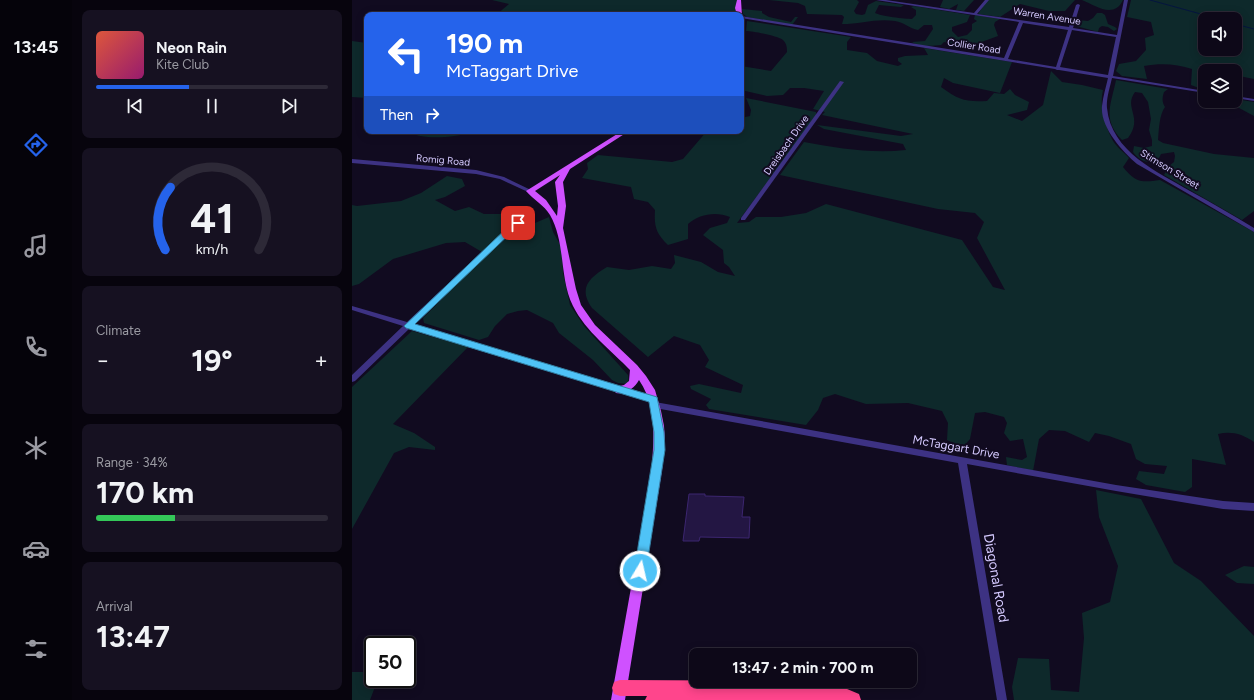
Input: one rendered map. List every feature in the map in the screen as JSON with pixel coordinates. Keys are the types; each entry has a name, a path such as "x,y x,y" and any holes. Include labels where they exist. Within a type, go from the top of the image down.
{"highway":[{"path":"619,694 699,688 809,684 832,690 853,700"},
{"path":"653,700 792,694 809,695 829,700"}],"main road":[{"path":"739,12 738,8 740,0"},
{"path":"560,227 551,210 538,196 530,191 621,134"},
{"path":"570,166 559,182 562,206 560,227 571,288 577,306 593,327 635,369 649,389 654,403 659,432 660,450 619,694"},
{"path":"619,390 627,388 633,384 636,378 635,369"}],"street":[{"name":"Warren Avenue","path":"878,0 1118,36"},
{"path":"975,14 987,0"},
{"name":"Stimson Street","path":"1126,0 1104,106 1107,124 1112,133 1125,150 1144,166 1254,230"},
{"path":"1057,69 1078,4"},
{"name":"Collier Road","path":"744,18 1198,91"},
{"path":"1005,60 1022,21"},
{"name":"Dreisbach Drive","path":"743,219 842,82"},
{"path":"1242,98 1254,100"},
{"name":"Romig Road","path":"352,161 485,174 509,180 530,191"},
{"path":"352,380 513,226 525,220"},
{"name":"McTaggart Drive","path":"352,308 619,390 654,403 1116,488 1223,505 1254,507"},
{"name":"Diagonal Road","path":"962,460 1002,700"}],"green space":[{"path":"492,0 738,0 737,12 500,12 509,4"},
{"path":"769,0 857,0 859,2 854,11 856,14 862,15 865,14 868,5 876,1 904,5 901,7 879,5 875,13 909,19 912,19 916,15 916,10 911,7 914,6 970,15 967,22 952,27 952,31 958,37 967,35 972,30 972,24 977,21 974,19 975,15 1000,19 995,22 994,25 998,36 976,44 956,45 944,42 941,45 930,46 915,44 912,42 925,41 933,29 932,25 924,25 918,30 898,22 888,20 842,24 844,17 842,15 807,14 805,6 798,3"},
{"path":"943,0 974,0 964,11 956,10 958,4 949,9 940,7"},
{"path":"987,0 1075,0 1065,11 1049,11 1020,4 1000,17 978,14"},
{"path":"1082,0 1123,0 1119,6 1110,10 1099,8"},
{"path":"1131,0 1254,0 1254,79 1242,77 1242,64 1198,64 1198,88 1191,85 1192,69 1175,65 1163,64 1144,66 1147,79 1122,76 1116,71 1119,64 1136,61 1146,50 1145,38 1154,35 1151,22 1127,17"},
{"path":"742,9 762,11 762,13 769,17 791,22 795,17 798,17 792,25 747,17"},
{"path":"1097,13 1102,13 1105,15 1108,24 1117,29 1114,31 1108,27 1102,26 1099,28 1098,32 1076,26 1081,23 1077,20 1088,21"},
{"path":"747,21 851,37 847,42 847,50 867,53 877,61 898,66 902,64 898,61 898,58 905,56 928,55 924,48 1012,62 1000,93 953,83 944,78 941,87 962,99 973,101 987,101 994,93 1004,94 1010,89 1015,95 1029,102 1027,110 1007,115 1022,121 1043,105 1051,71 1062,82 1103,90 1102,109 1105,121 1113,142 1129,158 1123,167 1131,176 1143,181 1160,180 1254,232 1254,442 1237,434 1218,434 1226,465 1192,459 1192,487 1185,492 1146,485 1136,479 1139,471 1164,474 1167,466 1145,464 1136,459 1131,444 1109,436 1095,433 1089,442 1065,431 1049,430 1039,439 1033,471 1007,465 1006,457 1022,460 1027,457 1023,439 1010,441 1004,433 1007,423 1004,417 985,412 975,413 970,439 963,447 947,440 948,423 942,411 908,403 866,404 835,394 823,398 818,410 806,425 709,409 706,405 711,399 691,389 690,386 699,384 741,393 743,385 705,367 709,360 700,345 674,336 648,357 592,308 586,295 586,289 595,275 607,267 629,270 652,266 671,269 675,263 674,255 701,262 718,272 735,276 729,267 724,263 723,250 703,235 710,228 727,223 730,217 719,214 708,214 697,218 688,224 688,239 668,245 658,233 655,221 655,210 648,202 634,199 631,187 582,178 588,169 587,163 598,155 672,162 683,159 704,134 744,134 744,117 750,116 751,110 746,98 816,112 816,116 737,223 749,222 756,217 781,217 806,213 826,204 962,240 993,287 1005,290 977,238 984,222 975,213 938,209 780,175 804,142 867,151 906,150 903,144 824,129 817,125 901,136 913,134 822,115 825,112 813,109 824,91 804,88 790,88 783,95 767,96 744,91 744,66 771,71 787,52 785,43 780,38 746,31"},
{"path":"352,41 364,43 364,98 352,97"},
{"path":"1116,80 1168,89 1163,94 1163,102 1165,107 1160,118 1159,127 1158,140 1163,143 1214,154 1254,158 1254,211 1242,220 1164,175 1169,166 1174,162 1174,152 1161,154 1157,162 1146,162 1138,158 1133,152 1134,146 1144,148 1152,146 1149,130 1151,119 1148,102 1142,93 1135,92 1131,103 1134,124 1128,138 1122,140 1112,125 1110,118 1110,104"},
{"path":"1242,100 1254,102 1254,116 1239,108 1242,108"},
{"path":"412,134 467,134 445,137 424,137"},
{"path":"447,176 462,179 465,186 445,197 435,200 455,211 469,207 484,214 513,214 529,207 533,208 482,252 465,242 446,243 393,259 359,284 352,286 352,205 357,206 401,201 421,193"},
{"path":"549,217 553,232 562,248 563,273 570,305 584,326 628,375 629,384 618,383 612,380 593,360 559,333 553,323 527,310 507,314 495,326 488,337 479,340 424,323 423,318 481,260 517,229"},
{"path":"412,331 468,347 393,424 414,433 435,447 435,450 409,447 394,453 352,529 352,387"},
{"path":"1096,490 1141,499 1174,563 1201,581 1254,636 1254,700 1014,700 1012,687 1018,658 1049,659 1051,690 1079,692 1084,638 1082,613 1110,602 1118,566 1099,517"},
{"path":"1244,566 1254,567 1254,584 1237,583 1225,575"},
{"path":"352,672 364,672 364,688 375,688 370,700 352,700"}],"building":[{"path":"689,494 744,497 742,517 750,517 749,538 700,537 699,541 683,541"}],"waterway":[{"path":"1150,0 1198,13"},
{"path":"1242,26 1254,29"}],"route":[{"path":"518,223 513,226 409,326 653,400 659,432 660,450 640,571"}]}
